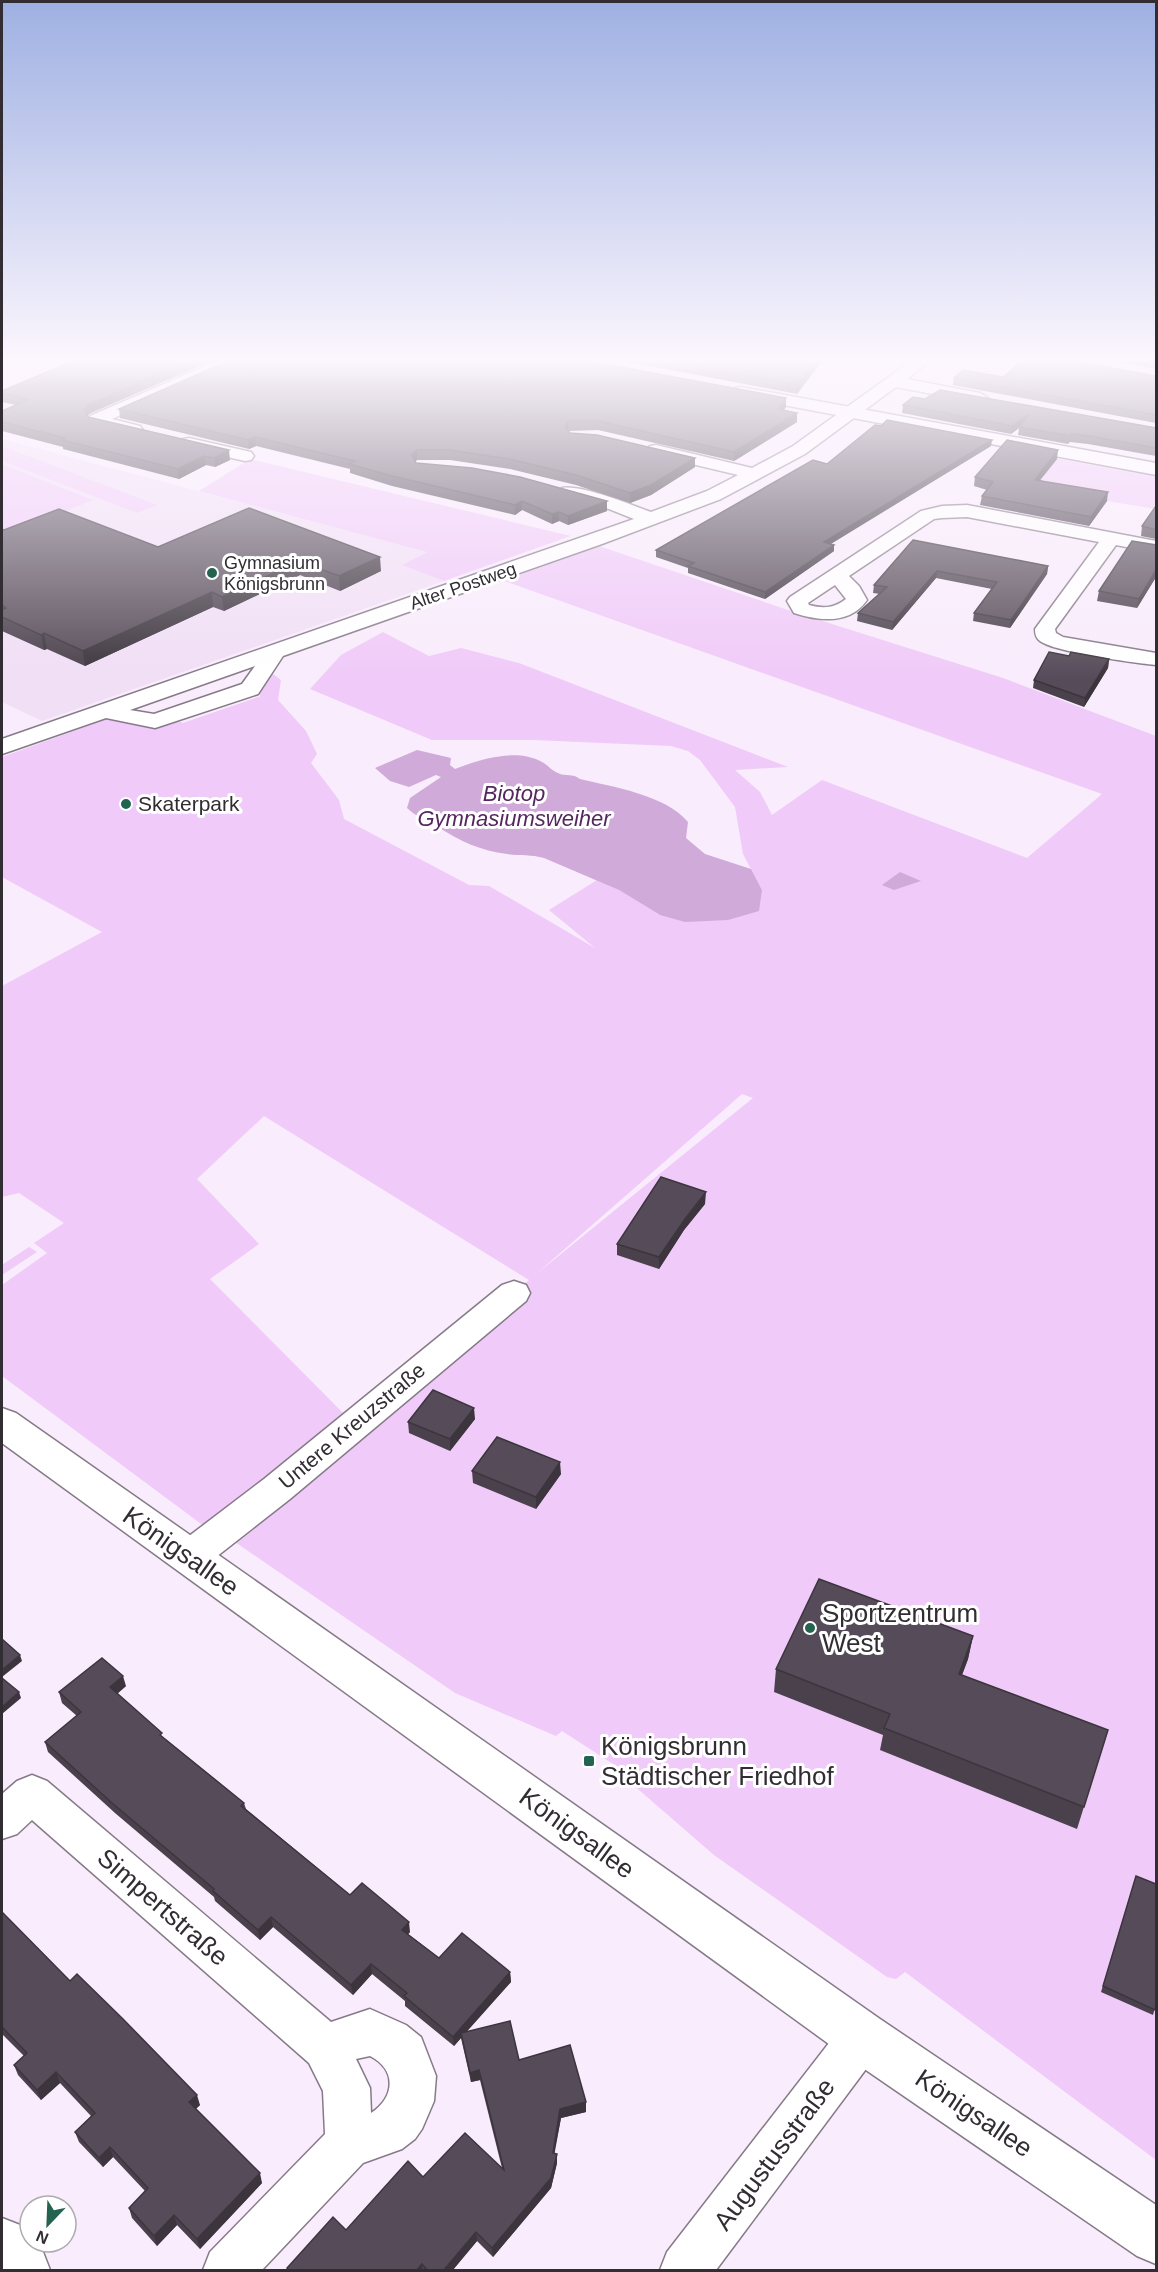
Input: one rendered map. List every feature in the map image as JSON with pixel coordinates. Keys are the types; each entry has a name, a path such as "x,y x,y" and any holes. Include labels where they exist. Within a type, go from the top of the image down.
{"street":[{"path":"726,467 755,474"},
{"name":"Alter Postweg","path":"2,747 107,712 154,721 250,689 275,652 651,519 714,495 767,467"},
{"path":"549,487 616,506 651,519"},
{"path":"837,576 928,514 942,512 967,512 1156,547"},
{"path":"1111,539 1045,629 1046,636 1057,642 1156,659"},
{"name":"Untere Kreuzstraße","path":"189,1557 277,1489 514,1293"},
{"name":"Königsallee","path":"2,1423 862,2037 1156,2237"},
{"name":"Simpertstraße","path":"2,1820 32,1794 325,2047 346,2088 349,2143"},
{"path":"228,2271 349,2143 390,2130 407,2110 414,2089 412,2069 397,2045 370,2032 325,2047"},
{"name":"Augustusstraße","path":"685,2271 862,2037"},
{"path":"2,2243 25,2271"}],"shaded area":[{"name":"Gymnasium Königsbrunn","path":"2,467 108,467 428,552 403,565 444,581 42,721 2,702"},
{"path":"2,467 10,467 93,500 3,536"},
{"path":"18,467 57,467 157,505 137,513"},
{"path":"237,467 283,467 571,536 444,581 402,565 427,552 199,491"},
{"path":"1050,467 1102,467 1156,477 1156,509 1071,495 1037,484"},
{"path":"596,545 791,611 1003,678 1156,736 1156,2160 905,1972 896,1979 887,1977 714,1855 631,1783 635,1778 562,1731 556,1736 455,1693 232,1540 216,1535 2,1376 2,1285 47,1253 34,1243 64,1223 19,1193 2,1197 2,986 102,932 2,877 2,757 135,709 162,724 171,717 183,723 261,696 250,689 260,675 272,673 281,680 278,700 306,731 317,754 311,763 339,800 344,819 469,885 489,886 595,948 549,910 597,880 619,890 660,915 762,890 743,854 735,807 700,760 688,751 671,746 534,740 432,740 310,689 341,655 383,632 429,656 461,648 519,663 788,767 735,770 760,792 772,815 822,780 1027,858 1102,794 502,580","holes":["742,1094 753,1098 535,1275","264,1116 529,1280 354,1424 210,1279 259,1244 197,1179"]},
{"path":"29,1247 37,1252 2,1275 2,1265"}],"water":[{"name":"Biotop Gymnasiumsweiher","path":"417,750 451,758 450,765 455,769 498,756 532,758 561,774 638,793 666,805 688,822 686,838 705,854 751,869 762,890 759,911 728,920 685,922 660,915 619,890 544,858 497,853 463,841 407,808 410,798 441,777 436,775 409,787 390,781 375,768"},
{"path":"900,872 921,881 894,890 882,885"}],"building":[{"path":"360,467 472,468 520,477 607,501 568,516 559,512 552,514 522,501 515,505"},
{"path":"543,467 680,467 651,485 630,493 576,475"},
{"path":"801,467 947,467 824,542 834,545 765,592 688,566 694,563 656,550"},
{"path":"984,467 1045,467 1035,480 1108,492 1091,517 982,496 993,482 975,477"},
{"path":"1156,506 1156,530 1142,526"},
{"path":"249,508 380,557 339,576 299,561 222,597 212,592 83,651 2,617 2,610 6,608 2,605 2,529 59,509 158,547"},
{"path":"913,540 1048,566 1011,620 974,613 997,582 937,571 893,622 858,613 887,587 874,585"},
{"path":"1132,541 1156,545 1156,570 1139,599 1099,591"},
{"path":"1049,652 1069,656 1071,652 1109,659 1085,698 1034,680"},
{"path":"661,1177 706,1192 659,1257 617,1244"},
{"path":"433,1390 474,1408 450,1439 408,1422"},
{"path":"497,1437 560,1462 536,1497 472,1471"},
{"path":"819,1579 973,1636 959,1674 1108,1730 1084,1807 884,1728 890,1714 776,1669"},
{"path":"2,1639 20,1655 2,1670"},
{"path":"102,1658 123,1676 110,1687 162,1733 160,1735 244,1803 241,1806 350,1895 362,1883 409,1922 402,1930 439,1958 462,1933 510,1972 453,2037 404,1996 407,1993 371,1964 351,1985 271,1917 258,1930 45,1742 81,1712 59,1692"},
{"path":"2,1678 19,1692 2,1707"},
{"path":"1136,1876 1156,1884 1155,2010 1103,1986"},
{"path":"2,1912 70,1981 77,1974 123,2019 197,2095 189,2102 260,2173 197,2239 174,2215 154,2236 129,2208 148,2188 110,2147 99,2158 75,2132 95,2113 56,2072 37,2090 14,2065 27,2053 2,2027"},
{"path":"510,2021 519,2060 570,2045 586,2102 560,2109 553,2153 557,2154 551,2178 492,2248 476,2232 443,2271 428,2271 422,2264 416,2271 289,2271 287,2268 333,2217 346,2230 408,2161 423,2177 465,2133 504,2170 479,2070 470,2073 461,2033"}],"place":[{"name":"Gymnasium Königsbrunn","path":"212,573"},
{"name":"Skaterpark","path":"126,804"},
{"name":"Sportzentrum West","path":"810,1628"},
{"name":"Königsbrunn Städtischer Friedhof","path":"589,1761"}]}
